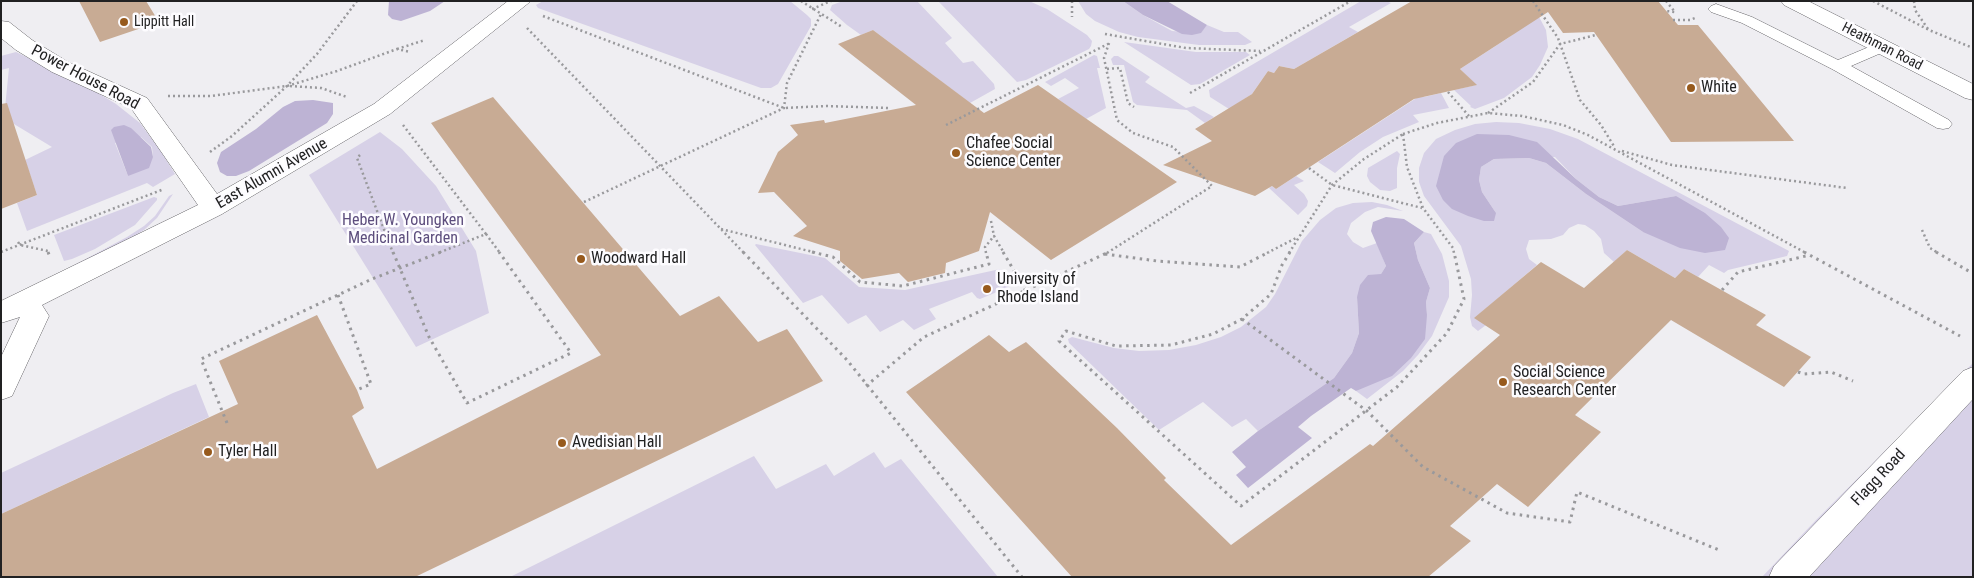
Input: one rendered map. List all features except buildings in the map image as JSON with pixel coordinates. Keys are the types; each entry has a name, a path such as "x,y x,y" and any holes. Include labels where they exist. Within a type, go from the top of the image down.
{"street":[{"name":"Heathman Road","path":"1790,1 1973,93"},
{"name":"East Alumni Avenue","path":"13,308 214,208 382,109 516,6"},
{"name":"Power House Road","path":"1,27 24,45 60,67 139,103 188,169 214,208"},
{"path":"1,388 35,316 13,308"},
{"name":"Flagg Road","path":"1786,577 1973,379"}],"lane":[{"path":"1716,9 1747,20 1838,66 1943,124"},
{"path":"1838,66 1882,47"}],"path":[{"path":"188,169 232,136 287,86 317,54 357,1"},
{"path":"801,1 842,27"},
{"path":"812,9 831,1"},
{"path":"1072,1 1072,17"},
{"path":"1190,93 1351,1"},
{"path":"1533,1 1560,44 1580,100 1601,125 1616,149 1672,165 1847,188"},
{"path":"1666,1 1675,12 1666,11"},
{"path":"1873,1 1929,30 1973,48"},
{"path":"1914,1 1915,10 1929,30"},
{"path":"516,6 784,108"},
{"path":"516,6 660,166 847,360 866,386 1022,577"},
{"path":"784,108 786,83 821,14"},
{"path":"1105,34 1186,48 1262,51"},
{"path":"1488,113 1533,82 1560,44 1596,35"},
{"path":"866,386 924,337 1105,254 1212,186 1173,147 1133,133 1117,120 1104,58 1109,43 946,125"},
{"path":"162,96 211,96 287,86 397,49 416,54"},
{"path":"1107,68 1120,68 1128,103 1134,107"},
{"path":"287,86 321,88 349,98"},
{"path":"1448,92 1470,116"},
{"path":"584,202 784,108 826,106 889,108"},
{"path":"1403,134 1407,167 1423,208 1453,248 1464,299 1447,333 1397,387 1241,506 1059,341 1066,331 1116,346 1170,345 1214,334 1242,319 1271,294 1282,265 1332,185 1364,158 1403,134 1437,122 1488,113 1522,116 1563,125 1588,135 1960,336"},
{"path":"365,152 357,158 399,268 429,337 467,403 571,353 486,234 402,123 394,128"},
{"path":"1309,168 1332,185 1423,208"},
{"path":"1,252 19,243 164,189"},
{"path":"991,221 994,236 1026,291"},
{"path":"720,229 833,257 860,282 903,286 989,264 985,246 994,236"},
{"path":"1922,230 1930,248 1972,273"},
{"path":"227,423 201,359 399,268 486,234"},
{"path":"1105,254 1157,261 1240,267 1299,237"},
{"path":"19,243 48,251 52,260"},
{"path":"1722,290 1738,272 1810,255"},
{"path":"338,295 371,384 357,390"},
{"path":"1242,319 1367,411 1423,467 1507,513 1555,518 1570,522 1577,492 1719,550"},
{"path":"1798,372 1804,374 1831,372 1853,382"}],"green space":[{"path":"543,1 790,1 811,19 811,26 778,84 771,88 761,88 538,8 536,5"},
{"path":"843,1 917,1 952,38 945,43 963,63 973,61 994,84 995,89 970,103 873,30 861,35 847,25 830,10 832,5"},
{"path":"938,1 1029,1 1047,9 1087,35 1092,41 1091,46 1089,49 1026,80 1017,82"},
{"path":"1078,1 1123,1 1172,31 1200,33 1207,25 1224,32 1238,32 1252,42 1245,45 1199,45 1138,37 1119,32 1095,21 1086,14"},
{"path":"1361,1 1386,1 1391,3 1349,27 1358,32 1294,69 1279,66 1274,73 1268,71 1252,94 1229,109 1210,97 1209,90"},
{"path":"1538,15 1546,30 1548,47 1532,77 1504,98 1475,109 1470,107 1454,90 1476,85 1460,69 1508,38"},
{"path":"1124,42 1196,52 1246,52 1250,55 1200,84 1191,85"},
{"path":"16,52 85,85 116,104 140,123 175,174 153,187 147,183 27,231 17,203 37,195 25,160 52,147 4,118 9,68 1,70 1,56","holes":["141,137 152,147 153,157 128,176 115,143"]},
{"path":"1094,55 1097,56 1100,68 1097,68 1106,108 1086,119 1058,99 1079,88 1065,78 1051,86 1045,82"},
{"path":"1114,56 1118,56 1150,77 1145,82 1186,108 1194,106 1214,117 1205,123 1187,110 1137,105 1133,102 1124,65 1113,65 1111,59"},
{"path":"1441,93 1449,108 1413,115 1419,122 1383,137 1360,152 1335,173 1318,162 1421,95 1424,97"},
{"path":"1496,122 1519,123 1550,129 1578,139 1789,251 1787,256 1728,270 1724,273 1709,265 1698,277 1684,269 1675,278 1627,250 1614,262 1604,253 1601,239 1594,231 1585,225 1578,224 1569,228 1563,235 1551,239 1529,240 1526,249 1529,259 1537,265 1475,318 1486,325 1478,331 1472,326 1470,317 1471,279 1461,246 1424,196 1419,182 1419,168 1424,153 1436,139 1455,130 1475,124","holes":["1444,156 1555,157 1576,179 1599,197 1618,206 1676,196 1643,232 1586,194 1546,163 1529,158 1494,159 1481,167 1479,180 1482,192 1496,213"]},
{"name":"Heber W. Youngken Medicinal Garden","path":"380,132 402,149 436,186 476,251 489,313 416,347 309,175"},
{"path":"1397,151 1400,154 1397,168 1397,188 1390,191 1380,190 1370,182 1367,176 1368,168"},
{"path":"1296,176 1304,181 1294,185 1304,194 1308,201 1307,206 1298,215 1269,188 1272,186 1276,189"},
{"path":"173,194 157,218 144,230 124,243 67,269 144,226 155,216 169,196"},
{"path":"154,197 157,200 135,225 95,249 64,261 54,235"},
{"path":"1372,202 1403,211 1378,207 1365,212 1351,223 1347,234 1353,242 1363,248 1377,243 1386,266 1381,274 1357,297 1359,333 1352,353 1334,378 1258,431 1246,419 1232,427 1203,402 1159,430 1069,343 1068,339 1072,337 1114,348 1139,351 1169,350 1196,345 1221,337 1241,327 1266,307 1275,294 1302,241 1320,220 1336,208 1353,203"},
{"path":"1424,232 1431,234 1442,254 1449,281 1449,297 1432,336 1418,355 1403,371 1367,399 1356,391 1361,388 1427,315 1426,302 1430,288 1418,260 1414,243"},
{"path":"756,244 825,258 859,287 905,290 1000,269 1009,287 980,299 972,292 929,309 936,319 914,330 903,320 880,332 866,315 848,324 822,295 803,303"},
{"path":"1973,363 1973,577 1762,577 1816,520"},
{"path":"196,384 209,417 1,514 1,473"},
{"path":"874,452 885,468 901,459 998,577 510,577 754,456 776,489 826,464 834,476"}],"shaded area":[{"path":"389,1 445,1 430,11 401,21 392,19 388,15"},
{"path":"1123,1 1167,1 1207,25 1201,33 1192,35 1182,34 1143,15"},
{"path":"313,100 333,103 333,114 327,123 249,171 236,176 227,176 220,172 217,163 221,152 256,129 283,107 295,101"},
{"path":"124,125 131,128 151,147 153,157 149,168 128,176 111,130 114,127"},
{"path":"1477,134 1509,135 1537,142 1576,179 1599,197 1618,206 1676,196 1705,213 1721,227 1729,238 1725,250 1705,253 1680,248 1643,232 1586,194 1546,163 1529,158 1494,159 1481,167 1479,180 1482,192 1496,213 1494,221 1484,221 1452,209 1443,200 1436,186 1444,156 1456,143"},
{"path":"1386,217 1404,219 1424,232 1414,243 1418,260 1430,288 1426,302 1425,339 1411,358 1392,376 1356,391 1351,388 1311,416 1298,427 1312,438 1248,488 1236,475 1246,467 1232,452 1258,431 1334,378 1352,353 1359,333 1357,297 1360,285 1368,275 1381,274 1386,266 1371,231 1373,222"}],"place":[{"name":"Lippitt Hall","path":"124,22"},
{"name":"White","path":"1691,88"},
{"name":"Chafee Social Science Center","path":"956,153"},
{"name":"Woodward Hall","path":"581,259"},
{"name":"University of Rhode Island","path":"987,289"},
{"name":"Social Science Research Center","path":"1503,382"},
{"name":"Avedisian Hall","path":"562,443"},
{"name":"Tyler Hall","path":"208,452"}]}
